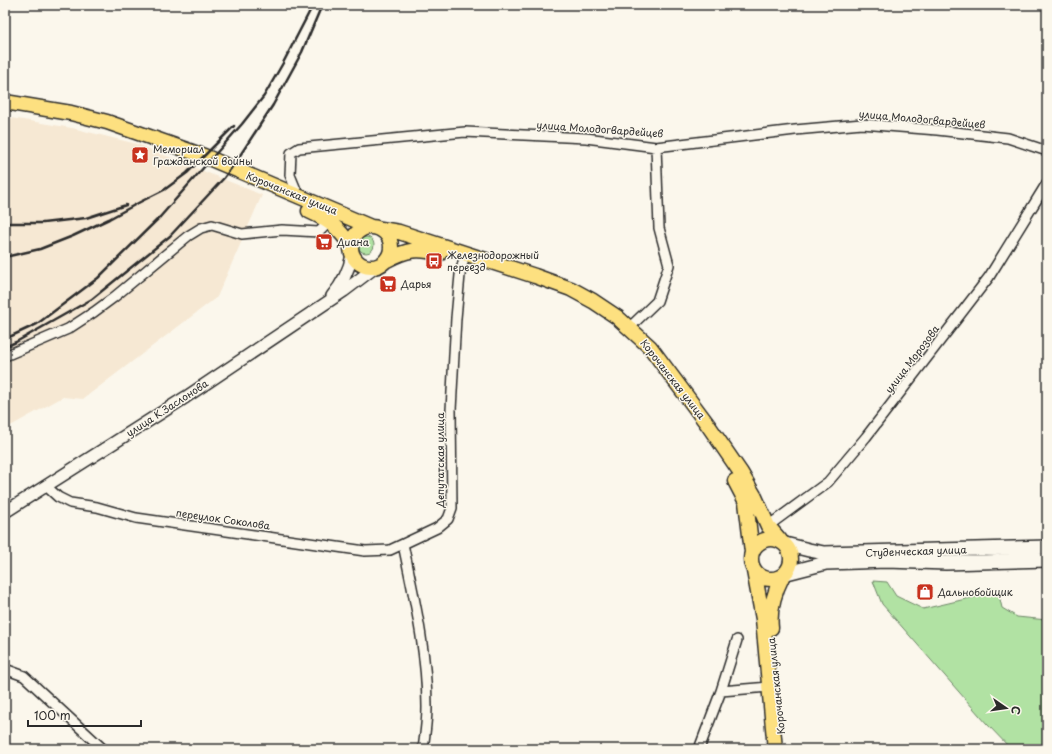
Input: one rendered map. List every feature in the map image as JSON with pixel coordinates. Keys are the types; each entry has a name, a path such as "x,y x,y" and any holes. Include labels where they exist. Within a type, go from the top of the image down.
{"main road":[{"name":"Корочанская улица","path":"5,102 71,113 107,122 204,156 376,228 399,232 535,276 571,289 593,301 617,317 650,346 708,425 749,486 768,526 782,542"},
{"name":"Корочанская улица","path":"5,109 71,120 106,129 207,164 322,216 338,229 351,250"},
{"path":"362,228 376,228 386,234 391,243 391,250 382,263 371,267 362,265 357,262 351,250 353,237 362,228"},
{"name":"Корочанская улица","path":"382,263 400,253 422,249 570,296 589,306 613,322 636,343 702,431 739,487 746,502 752,552"},
{"path":"766,539 773,539 782,542 791,555 792,561 785,575 770,580 759,576 751,565 750,558 755,546 766,539"},
{"name":"Студенческая улица","path":"782,542 824,553 1047,547"},
{"name":"Студенческая улица","path":"785,575 826,563 887,561 946,563 1047,560"},
{"name":"Корочанская улица","path":"754,571 763,619 775,749"},
{"name":"Корочанская улица","path":"782,749 770,618 776,589 785,575"}],"street":[{"name":"улица Молодогвардейцев","path":"299,197 290,175 291,153 299,148 464,132 586,138 656,147 795,130 862,124 1008,138 1047,151"},
{"path":"629,328 657,301 668,265 659,228 656,147"},
{"name":"улица Морозова","path":"768,526 828,482 866,437 989,277 1047,183"},
{"path":"5,356 68,329 113,298 188,236 201,228 212,225 242,234 282,230 320,232 330,221"},
{"name":"улица К.Заслонова","path":"327,301 339,287 347,274 351,250"},
{"name":"Депутатская улица","path":"403,544 437,528 448,520 452,508 451,410 456,318 460,275 463,262"},
{"name":"улица К.Заслонова","path":"5,512 186,397 344,291 382,263"},
{"name":"переулок Соколова","path":"46,486 58,497 70,503 97,507 136,518 365,550 390,550 403,544"},
{"path":"403,544 417,614 427,685 427,724 423,749"},
{"path":"699,749 721,691 737,640"},
{"path":"5,669 24,676 103,749"},
{"path":"721,691 770,687"}],"shaded area":[{"path":"5,117 72,128 137,144 262,195 217,297 83,399 63,397 5,429"}],"green space":[{"path":"363,237 369,237 374,242 372,251 369,253 363,253 358,248 358,242"},
{"path":"873,581 887,582 896,596 923,609 987,594 999,595 1002,608 1017,617 1047,620 1047,749 1011,749 987,724 882,604"}],"railway":[{"path":"5,339 37,324 98,278 160,217 242,124 264,96 313,5"},
{"path":"5,347 92,299 170,236 224,178 273,105 302,52 322,5"},
{"path":"5,257 40,249 73,236 164,190 187,173 234,126"},
{"path":"5,223 43,223 86,218 126,205"}],"place":[{"name":"Мемориал Гражданской войны","path":"140,155"},
{"name":"Диана","path":"324,242"},
{"name":"Железнодорожный переезд","path":"434,261"},
{"name":"Дарья","path":"388,284"},
{"name":"Дальнобойщик","path":"925,592"}]}
